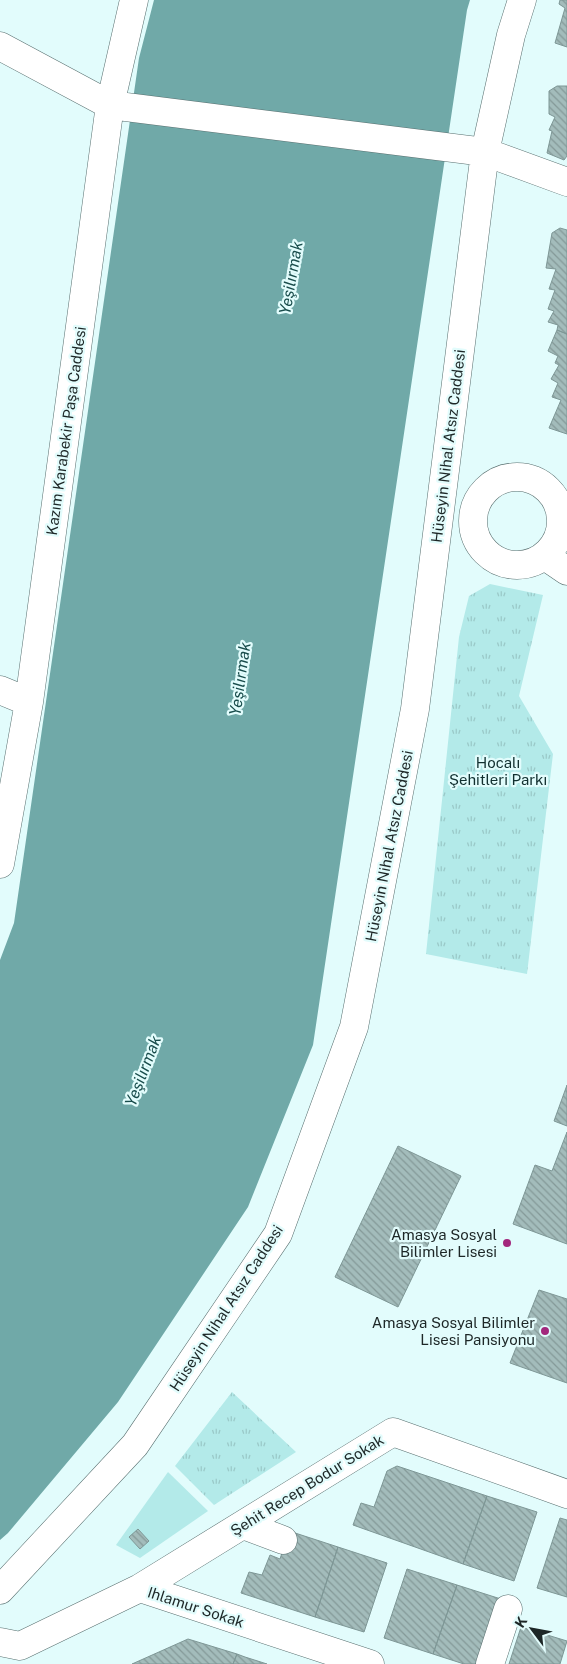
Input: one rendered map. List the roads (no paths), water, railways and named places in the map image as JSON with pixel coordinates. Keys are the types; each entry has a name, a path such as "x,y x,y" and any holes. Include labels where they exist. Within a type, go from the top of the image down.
{"street":[{"name":"Kazım Karabekir Paşa Caddesi","path":"0,864 29,702 110,104 134,0"},
{"name":"Hüseyin Nihal Atsız Caddesi","path":"0,1590 135,1445 278,1234 354,1027 415,709 485,152 511,35 522,0"},
{"path":"0,46 110,104 485,152 567,182"},
{"path":"521,477 535,480 547,488 564,513 557,542 545,556 522,566 508,565 494,560 483,550 476,538 473,523 474,512 482,495 493,484 506,478 521,477"},
{"path":"440,510 474,512"},
{"path":"545,556 567,571"},
{"path":"0,690 29,702"},
{"name":"Şehit Recep Bodur Sokak","path":"140,1588 393,1432 567,1494"},
{"path":"242,1525 283,1540"},
{"name":"Ihlamur Sokak","path":"0,1642 20,1646 140,1588 306,1654 370,1664"},
{"path":"490,1664 508,1609"}],"water":[{"name":"Yeşilırmak","path":"154,0 470,0 313,1045 248,1207 118,1402 8,1533 0,1540 0,960 14,923 139,58"}],"place":[{"name":"Amasya Sosyal Bilimler Lisesi","path":"507,1243"},
{"name":"Amasya Sosyal Bilimler Lisesi Pansiyonu","path":"545,1331"}],"park label":[{"name":"Hocalı Şehitleri Parkı","path":"498,770"}]}
